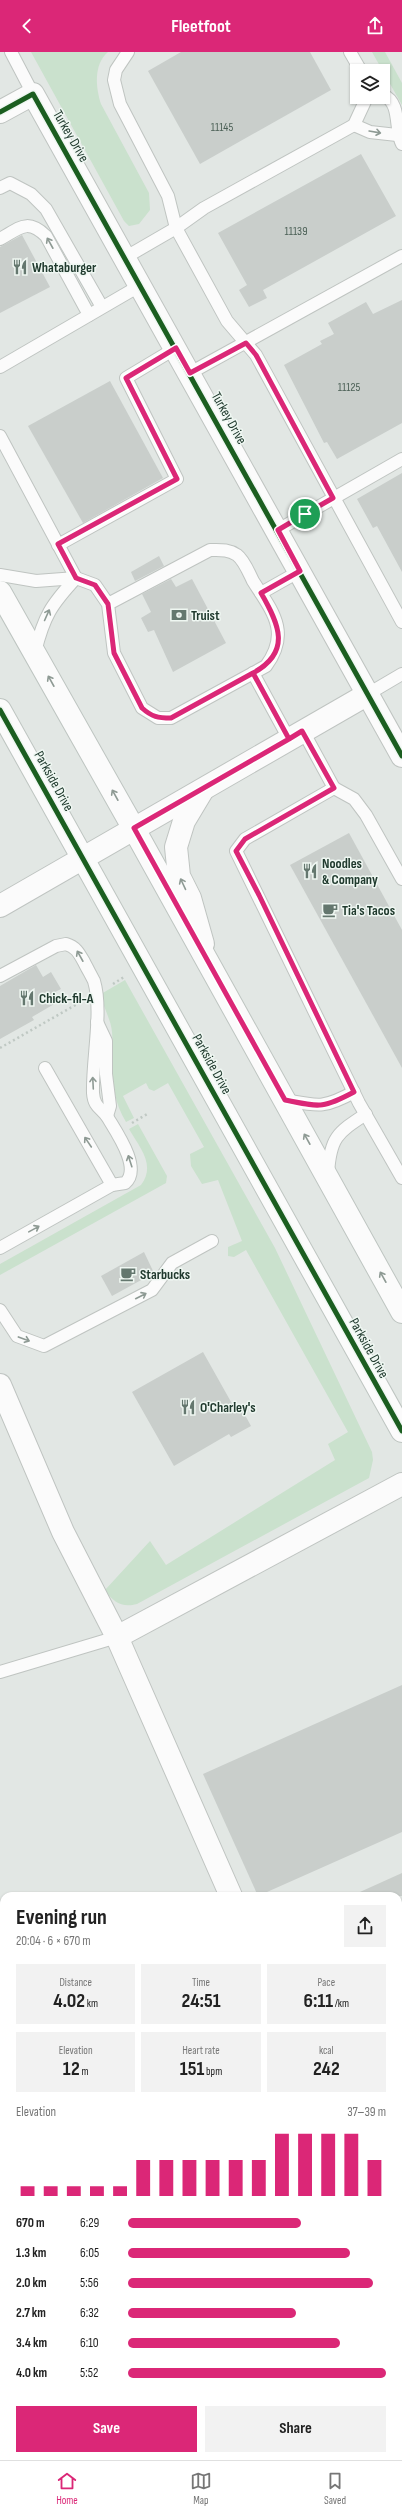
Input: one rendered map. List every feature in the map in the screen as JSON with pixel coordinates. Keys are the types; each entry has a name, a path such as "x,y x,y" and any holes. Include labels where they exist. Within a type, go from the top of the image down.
{"street":[{"path":"0,112 33,94"},
{"name":"Turkey Drive","path":"33,94 126,257 402,756"},
{"path":"0,592 134,828 402,1312"},
{"path":"0,906 368,694"},
{"name":"Parkside Drive","path":"0,710 402,1431"},
{"path":"203,789 184,821 176,847 179,876 190,898 208,961"},
{"path":"0,1386 63,1532 117,1637 230,1892"},
{"path":"117,1637 402,1484"}],"lane":[{"path":"11,52 33,94"},
{"path":"128,52 116,70 116,93 168,196 176,228 227,321 256,355 402,622"},
{"path":"350,52 357,64"},
{"path":"354,125 370,132 400,140 396,111 390,101"},
{"path":"126,257 176,228 204,208 354,125 364,104"},
{"path":"0,188 10,183 31,194 46,209 102,307"},
{"path":"0,239 27,225 37,227 46,236 89,315"},
{"path":"190,373 402,256"},
{"path":"0,367 141,285"},
{"path":"58,544 177,479 126,378 176,348"},
{"path":"0,436 76,578"},
{"path":"278,530 402,459"},
{"path":"0,575 36,581 76,578 95,585 108,604 114,653 142,708 149,714 158,718 171,718 266,666 274,656 278,640 276,619 239,556 228,550 210,550 108,604"},
{"path":"261,593 300,571"},
{"path":"35,652 41,628 52,604 76,578"},
{"path":"253,673 334,788 354,799 366,815 402,879"},
{"path":"368,694 402,674"},
{"path":"334,788 245,839 236,851 259,895 354,1092 402,1178"},
{"path":"0,976 56,946 66,944 78,951 93,980 96,1021 106,1042 106,1074 110,1106 107,1116 132,1163 130,1179 126,1183 112,1185 0,1248"},
{"path":"45,1068 76,1125 91,1146 112,1185"},
{"path":"285,1100 317,1106 331,1104 354,1092"},
{"path":"327,1177 329,1151 341,1130 366,1114"},
{"path":"0,1310 17,1336 44,1346 152,1290 172,1263 212,1241"},
{"path":"0,1672 117,1637"}],"path":[{"path":"0,1048 128,975"}],"green space":[{"path":"31,52 108,52 103,57 98,70 98,91 101,104 149,193 150,210 139,224 129,226 124,221"},
{"path":"372,52 385,52 402,83 402,105 390,84 390,64 379,64"},
{"path":"125,980 275,1248 372,1452 373,1460 369,1478 137,1604 132,1605 118,1603 111,1598 105,1590 150,1541 166,1565 335,1460 328,1444 348,1432 246,1250 234,1257 228,1256 228,1247 242,1241 218,1180 202,1184 191,1166 190,1154 204,1147 168,1083 154,1091 149,1089 146,1083 123,1096 134,1118 126,1122 120,1110 114,1089 112,1032 101,994"},
{"path":"138,1124 167,1176 166,1183 0,1275 0,1264 141,1185 145,1178 147,1164 142,1150 129,1129"}],"building":[{"path":"181,52 310,52 331,90 200,164 148,71"},
{"path":"361,154 396,216 263,290 267,298 249,307 239,290 247,285 218,233"},
{"name":"Whataburger","path":"22,235 50,287 0,313 0,247"},
{"path":"402,300 402,423 337,459 327,442 324,443 284,365 322,344 320,341 334,334 328,323 366,302 373,314"},
{"path":"110,381 163,478 83,523 28,426"},
{"path":"402,473 402,572 377,526 373,528 357,499"},
{"path":"159,556 164,566 135,581 131,572"},
{"name":"Truist","path":"171,579 176,587 192,579 226,643 173,672 154,630 148,632 141,618 151,612 142,594"},
{"path":"349,833 402,930 402,1068 290,865"},
{"name":"Chick-fil-A","path":"36,965 43,977 51,972 61,989 51,994 56,1003 32,1017 34,1020 0,1039 0,986"},
{"name":"Starbucks","path":"144,1252 154,1273 112,1296 101,1276"},
{"name":"O'Charley's","path":"203,1352 235,1409 240,1406 251,1426 231,1437 229,1434 174,1466 132,1392"},
{"path":"402,1685 402,1832 267,1892 256,1892 203,1774"},
{"path":"402,1873 402,1892 360,1892"}],"cycle path":[{"path":"0,112 33,94 402,756"},
{"path":"0,710 402,1431"}],"place":[{"name":"Whataburger","path":"20,267"},
{"name":"Truist","path":"179,615"},
{"name":"Noodles & Company","path":"310,871"},
{"name":"Tia's Tacos","path":"330,910"},
{"name":"Chick-fil-A","path":"27,998"},
{"name":"Starbucks","path":"128,1274"},
{"name":"O'Charley's","path":"188,1407"}],"route":[{"path":"305,514 278,530 300,571 261,593 276,619 278,640 274,656 266,666 253,673 289,739 134,828 285,1100 317,1106 331,1104 354,1092 259,895 236,851 245,839 334,788 302,731 289,739 271,706 253,673 171,718 158,718 149,714 142,708 114,653 108,604 102,593 95,585 76,578 58,544 177,479 126,378 176,348 190,373 246,343 256,355 333,498 305,514"}]}
